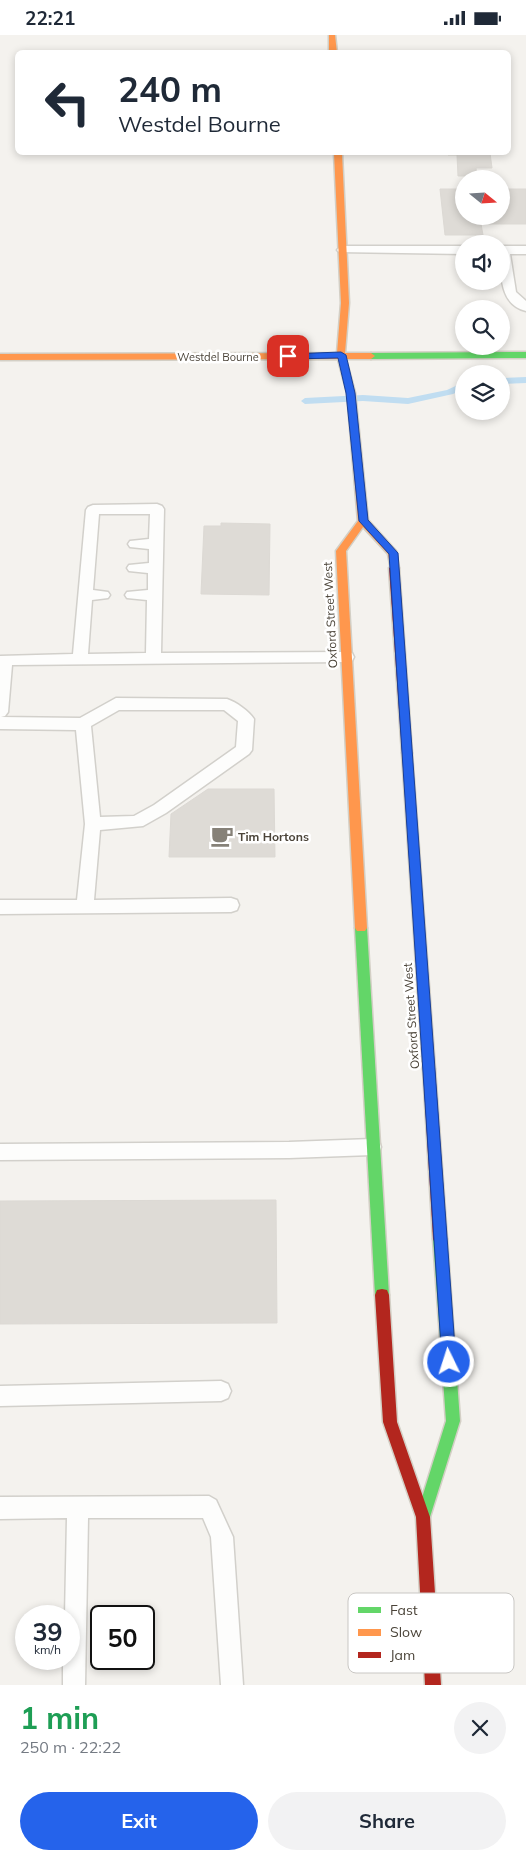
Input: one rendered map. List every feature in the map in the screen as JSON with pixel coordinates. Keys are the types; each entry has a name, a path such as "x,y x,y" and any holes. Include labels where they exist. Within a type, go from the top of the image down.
{"main road":[{"path":"332,35 333,50"},
{"path":"338,155 346,303 341,355 351,393 364,521"},
{"name":"Westdel Bourne","path":"0,357 526,355"},
{"name":"Oxford Street West","path":"423,1517 453,1421 394,553 364,521 341,551 372,1147 390,1422 423,1517 428,1593"}],"lane":[{"path":"343,251 455,250"},
{"path":"510,250 526,250"},
{"path":"510,290 510,293 526,307"},
{"path":"80,660 86,595 95,568 96,544 93,510 158,509 153,659"},
{"path":"135,544 156,544"},
{"path":"134,568 156,568"},
{"path":"86,595 102,595"},
{"path":"132,595 155,595"},
{"path":"0,712 3,661 346,657"},
{"path":"0,723 83,723 116,704 226,705 246,719 244,750 160,809 137,822 93,824"},
{"path":"83,723 93,824 84,907"},
{"path":"0,907 231,905"},
{"path":"0,1152 289,1150 372,1147"},
{"path":"0,1396 221,1391"},
{"path":"0,1508 209,1507 222,1537 232,1685"},
{"path":"74,1685 78,1508"}],"building":[{"path":"457,155 490,155 492,168 476,168 476,170 458,170"},
{"path":"440,189 455,189 455,225 481,225 483,235 445,235"},
{"path":"510,189 526,189 526,224 510,224"},
{"path":"221,523 270,524 269,595 201,594 204,526 221,526"},
{"name":"Tim Hortons","path":"208,789 274,789 275,857 169,857 171,814"},
{"path":"276,1200 277,1323 0,1324 0,1201"}],"waterway":[{"path":"510,381 526,380"},
{"path":"305,401 363,398 408,401 455,390"}],"traffic: fast":[{"path":"371,356 526,355"},
{"path":"361,928 382,1295"},
{"path":"423,1517 453,1421 440,1239"}],"traffic: slow":[{"path":"332,35 333,50"},
{"path":"338,155 345,303 341,355 351,393 363,521 393,553 394,568"},
{"path":"0,357 371,356"},
{"path":"361,928 341,551 363,521"},
{"path":"407,753 429,1069"}],"traffic: jam":[{"path":"394,568 407,753"},
{"path":"429,1069 440,1239"},
{"path":"382,1295 390,1422 423,1517 428,1593"},
{"path":"432,1673 433,1685"}],"place":[{"name":"Tim Hortons","path":"222,836"}],"route":[{"path":"288,356 341,355 351,393 364,521 394,553 449,1362"}]}
